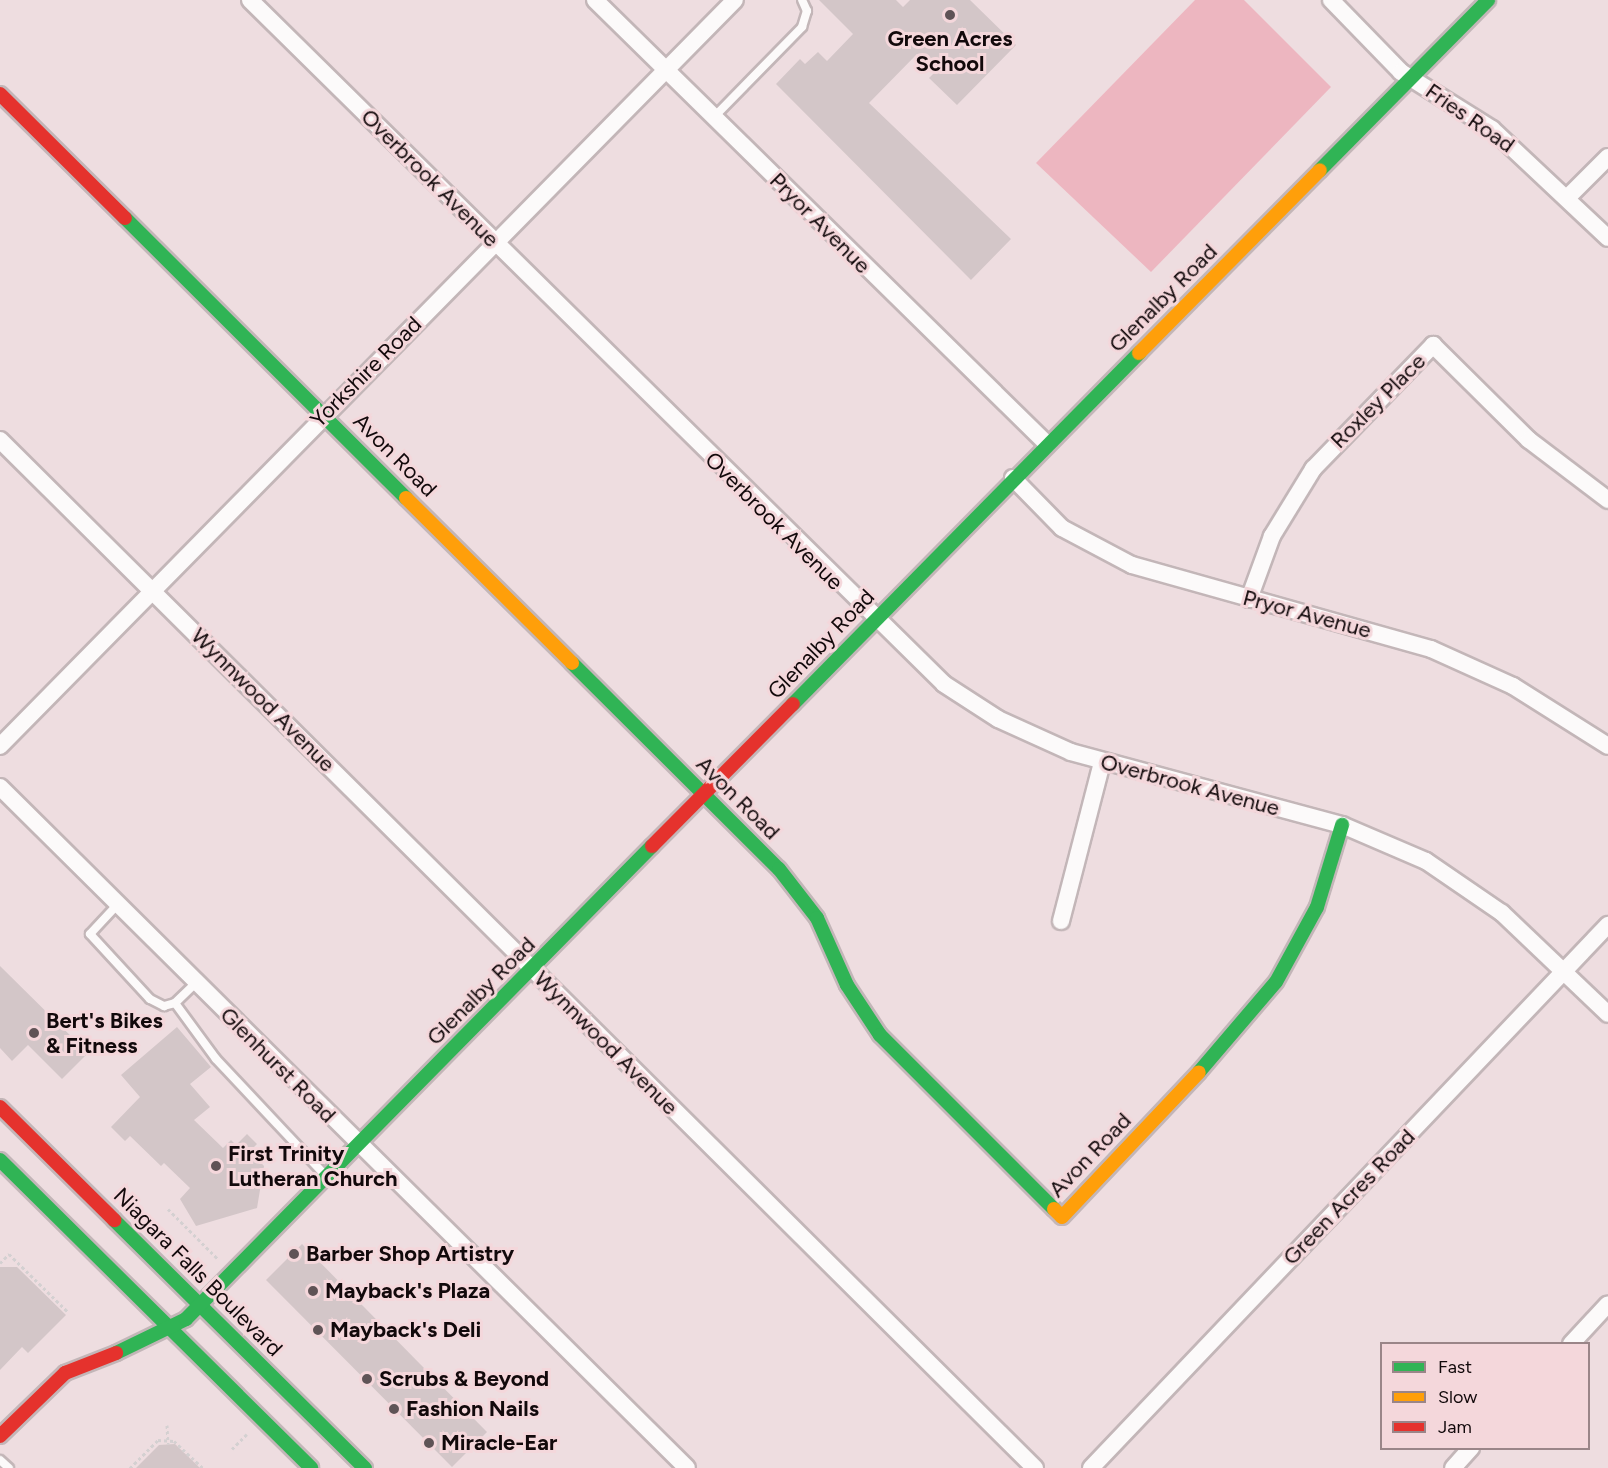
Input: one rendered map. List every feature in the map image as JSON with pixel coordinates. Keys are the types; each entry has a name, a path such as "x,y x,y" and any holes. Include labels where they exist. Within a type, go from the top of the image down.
{"street":[{"name":"Overbrook Avenue","path":"250,0 874,620 971,702 1041,740 1102,762 1342,825 1385,841 1465,885 1564,971 1608,1014"},
{"name":"Pryor Avenue","path":"595,0 1047,444"},
{"name":"Yorkshire Road","path":"0,746 324,414 735,0"},
{"name":"Fries Road","path":"1331,0 1409,79 1492,129 1608,238"},
{"name":"Glenalby Road","path":"0,1437 65,1373 171,1330 186,1319 532,970 1013,478 1488,0"},
{"name":"Avon Road","path":"0,94 324,414 797,889 880,1035 1062,1217 1232,1038 1276,982 1317,907 1342,825"},
{"path":"1567,198 1608,156"},
{"name":"Roxley Place","path":"1250,599 1272,536 1300,487 1433,345 1529,440 1608,500"},
{"name":"Wynnwood Avenue","path":"0,440 1035,1468"},
{"name":"Pryor Avenue","path":"1013,478 1052,521 1096,549 1169,578 1389,635 1473,666 1552,708 1608,746"},
{"path":"1061,921 1102,762"},
{"name":"Glenhurst Road","path":"0,787 357,1144 687,1468"},
{"name":"Green Acres Road","path":"1091,1468 1608,926"},
{"name":"Niagara Falls Boulevard","path":"0,1107 365,1468"},
{"path":"0,1160 311,1468"},
{"path":"1573,1342 1608,1304"},
{"path":"1453,1468 1470,1450"}],"lane":[{"path":"713,118 802,27 807,11 802,0"},
{"path":"118,904 90,934 150,999 164,1006 175,1004 196,983"},
{"path":"175,1004 216,1059 326,1176"},
{"path":"0,1460 9,1468"}],"path":[{"path":"168,1209 218,1260"},
{"path":"0,1263 9,1254 68,1312"},
{"path":"167,1425 168,1442"},
{"path":"232,1449 247,1434"},
{"path":"130,1468 158,1440 168,1442 203,1468"}],"shaded area":[{"path":"1195,0 1244,0 1331,87 1151,272 1036,163"}],"building":[{"path":"819,0 896,0 903,7 910,0 970,0 1016,45 957,105 929,78 935,72 917,54 869,103 1011,239 971,280 776,84 800,59 805,64 818,52 827,61 853,34"},
{"name":"Bert's Bikes & Fitness","path":"0,966 88,1053 62,1079 28,1045 12,1061 0,1048"},
{"path":"177,1027 211,1067 190,1084 210,1107 194,1120 223,1148 231,1140 236,1145 247,1134 257,1144 250,1151 264,1166 257,1208 196,1226 180,1199 190,1188 164,1163 161,1166 130,1136 125,1141 111,1127 140,1097 121,1075"},
{"path":"302,1244 487,1432 452,1467 266,1280"},
{"path":"0,1267 17,1267 66,1315 28,1353 22,1347 0,1370"},
{"path":"175,1444 200,1468 136,1468 159,1445"}],"traffic: fast":[{"path":"1320,170 1488,0"},
{"path":"125,218 406,498"},
{"path":"793,704 1139,353"},
{"path":"572,663 779,869 817,918 847,985 880,1035 1054,1209"},
{"path":"1199,1072 1276,982 1317,907 1342,825"},
{"path":"116,1353 186,1319 652,846"},
{"path":"0,1160 311,1468"},
{"path":"114,1220 365,1468"}],"traffic: slow":[{"path":"1139,353 1320,170"},
{"path":"406,498 572,663"},
{"path":"1054,1209 1062,1217 1199,1072"}],"traffic: jam":[{"path":"0,94 125,218"},
{"path":"652,846 793,704"},
{"path":"0,1107 114,1220"},
{"path":"0,1436 65,1373 116,1353"}],"place":[{"name":"Green Acres School","path":"950,15"},
{"name":"Bert's Bikes & Fitness","path":"34,1033"},
{"name":"First Trinity Lutheran Church","path":"216,1166"},
{"name":"Barber Shop Artistry","path":"294,1254"},
{"name":"Mayback's Plaza","path":"313,1291"},
{"name":"Mayback's Deli","path":"318,1330"},
{"name":"Scrubs & Beyond","path":"367,1379"},
{"name":"Fashion Nails","path":"394,1409"},
{"name":"Miracle-Ear","path":"429,1443"}]}
